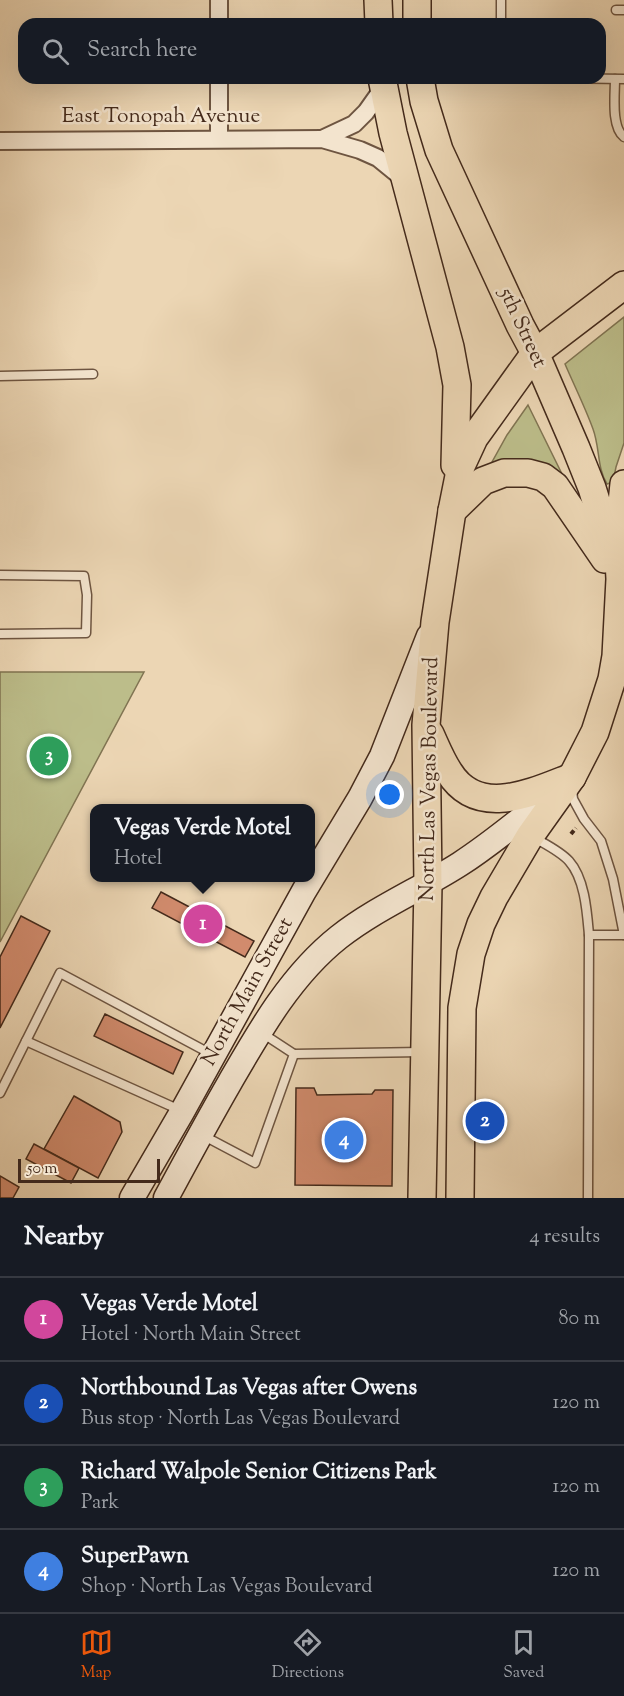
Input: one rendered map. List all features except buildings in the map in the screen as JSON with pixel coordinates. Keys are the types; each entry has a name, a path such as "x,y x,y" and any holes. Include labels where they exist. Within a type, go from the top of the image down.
{"main road":[{"path":"378,0 379,18"},
{"path":"417,0 417,18"},
{"path":"382,84 405,181 450,347 457,385 456,462 452,512"},
{"name":"5th Street","path":"421,84 424,101 440,150 515,315 535,353 592,488 620,579"},
{"name":"North Las Vegas Boulevard","path":"422,1198 428,884 426,725 435,621 461,466 474,438 535,353 624,285"},
{"path":"452,512 483,482 504,473 528,473 543,477 555,486 620,579"},
{"path":"460,1198 462,1008 471,954 481,924 494,897 530,836 572,777 595,732 612,679 616,656 624,484"},
{"name":"North Main Street","path":"315,873 360,798 382,756 435,621"},
{"path":"426,725 449,773 462,786 480,797 508,798 572,777"},
{"name":"North Main Street","path":"166,1198 259,1031 306,968 339,937 387,906 462,863 507,831 572,777"},
{"name":"North Main Street","path":"132,1198 309,882"}],"street":[{"path":"219,0 219,18"},
{"path":"219,84 219,139"},
{"name":"East Tonopah Avenue","path":"322,139 354,124 366,112 381,84"},
{"name":"East Tonopah Avenue","path":"0,141 322,139 378,158 405,181"}],"lane":[{"path":"501,0 501,18"},
{"path":"620,79 615,118 620,135 624,137"},
{"path":"0,376 93,374"},
{"path":"0,575 84,576 87,595 86,633 0,634"},
{"path":"572,777 573,799 584,819 602,841 613,879 624,935 589,935"},
{"path":"530,836 570,862 577,874 585,900 589,935 588,1198"},
{"path":"0,1093 60,973 213,1055"},
{"path":"259,1031 294,1054 424,1052"},
{"path":"26,1041 182,1112"},
{"path":"201,1134 255,1163 294,1054"}],"path":[{"path":"571,834 576,827"}],"green space":[{"path":"624,317 624,443 613,482 607,484 593,429 565,364"},
{"path":"528,405 562,474 527,465 492,462"},
{"path":"0,672 144,672 0,942"}],"place":[{"name":"Richard Walpole Senior Citizens Park","path":"49,756"},
{"name":"Vegas Verde Motel","path":"203,924"},
{"name":"Northbound Las Vegas after Owens","path":"485,1121"},
{"name":"SuperPawn","path":"344,1140"}]}
